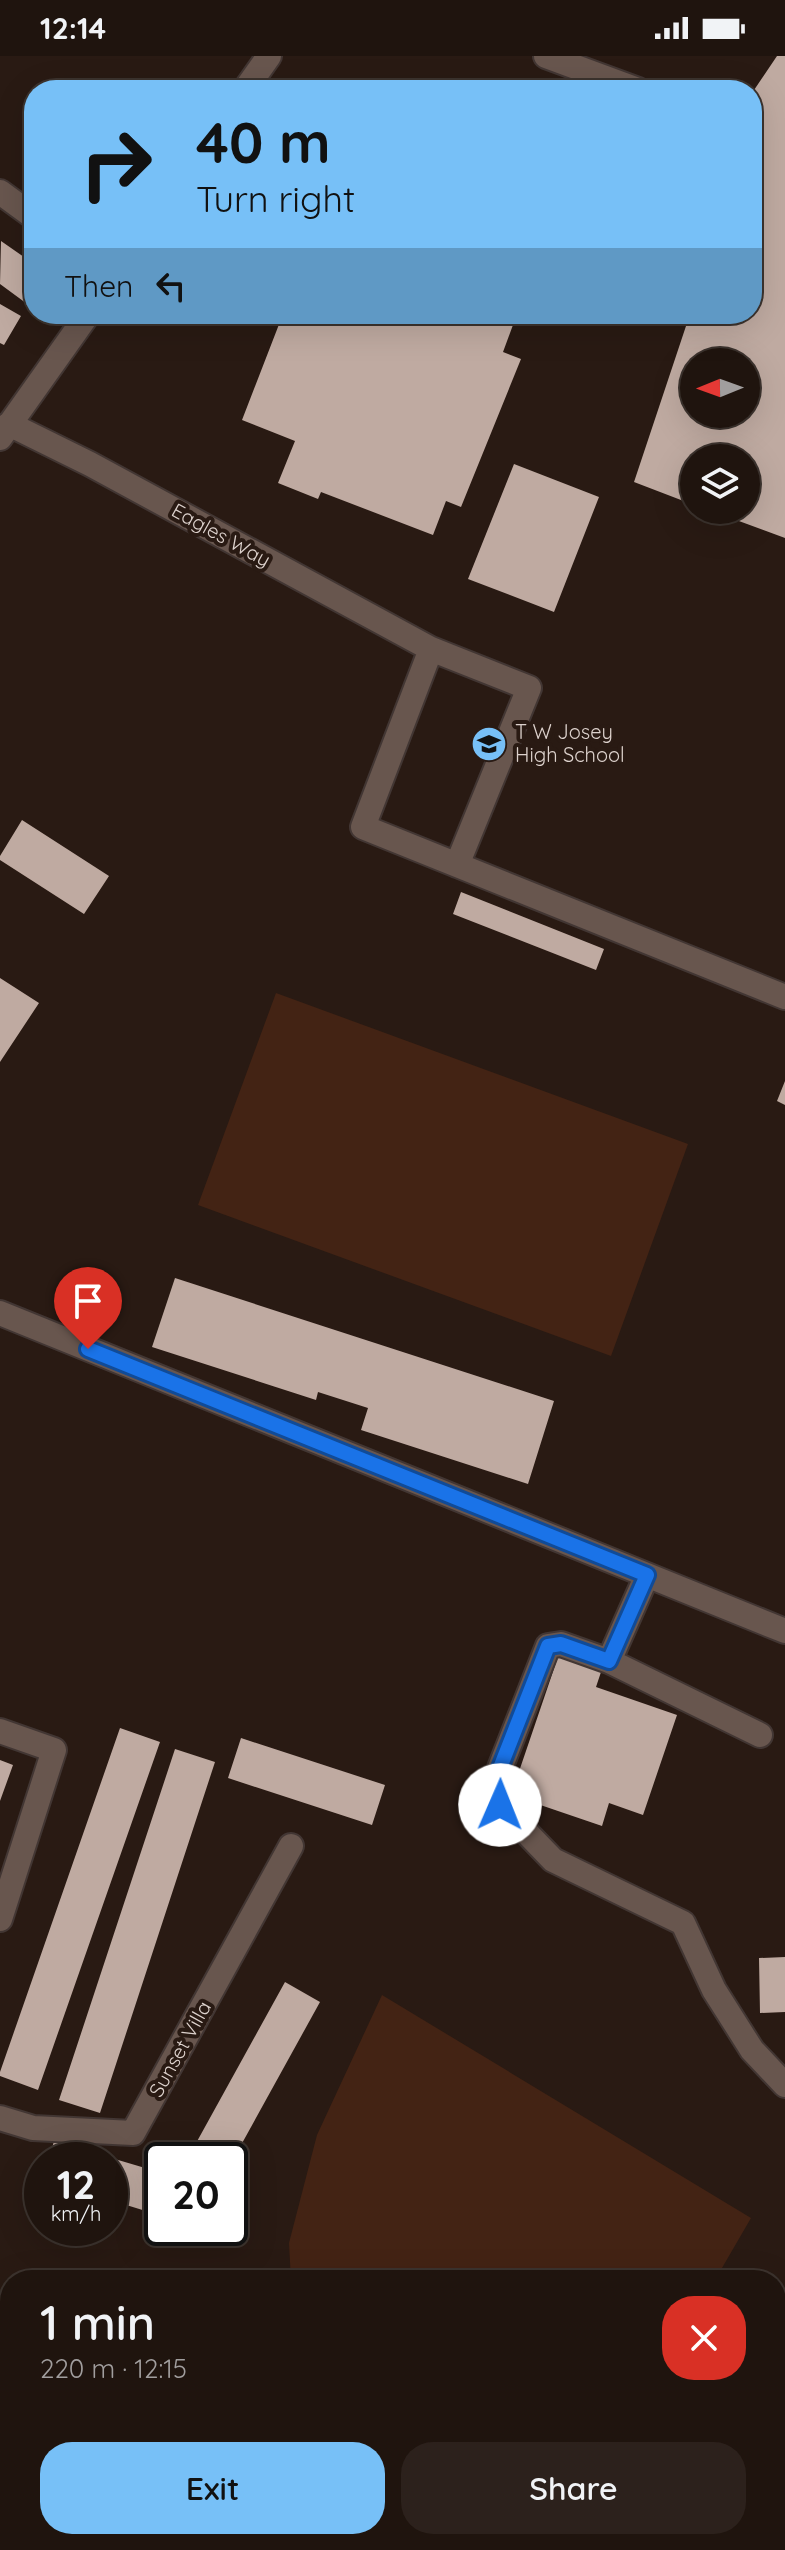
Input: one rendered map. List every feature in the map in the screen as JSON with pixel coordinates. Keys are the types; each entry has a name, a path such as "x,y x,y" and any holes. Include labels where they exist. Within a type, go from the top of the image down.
{"street":[{"path":"252,80 269,56"},
{"path":"546,56 593,80"},
{"path":"0,192 24,210"},
{"path":"5,431 81,324"},
{"name":"Eagles Way","path":"5,431 90,464 431,649 529,688 457,865"},
{"path":"431,649 363,827 785,997"},
{"path":"0,1313 785,1631"},
{"path":"609,1661 647,1575"},
{"path":"760,1735 609,1661 561,1644 548,1646 500,1768 500,1805 553,1860 683,1923 714,1990 752,2050 785,2085"},
{"path":"0,1731 54,1750 0,1919"},
{"name":"Sunset Villa","path":"0,2118 33,2128 133,2133 291,1846"}],"shaded area":[{"path":"276,993 688,1144 611,1356 198,1205"},
{"path":"382,1995 751,2218 721,2270 290,2270 289,2243 317,2135"}],"building":[{"path":"777,56 785,56 785,538 747,524 760,524 760,444 680,444 680,500 634,482 687,324 762,324 761,80"},
{"path":"1,241 24,257 24,302 0,284"},
{"path":"0,304 21,316 4,345 0,343"},
{"path":"279,324 513,324 503,352 521,359 461,507 446,501 433,535 321,492 318,499 278,483 295,441 242,420"},
{"path":"514,464 599,497 554,612 468,579"},
{"path":"22,820 109,876 84,914 0,860"},
{"path":"461,892 604,949 596,970 453,914"},
{"path":"0,978 39,1003 0,1062"},
{"path":"785,1081 785,1105 777,1101"},
{"path":"175,1278 554,1401 528,1484 361,1430 368,1408 318,1392 316,1400 152,1347"},
{"path":"560,1651 603,1666 596,1687 677,1715 643,1815 609,1803 602,1826 511,1795"},
{"path":"120,1728 160,1742 38,2090 0,2076 0,2072"},
{"path":"241,1738 385,1785 372,1825 228,1778"},
{"path":"175,1749 215,1762 100,2113 59,2100"},
{"path":"0,1760 13,1765 0,1801"},
{"path":"785,1957 785,2012 760,2013 759,1958"},
{"path":"285,1982 320,2002 243,2142 197,2142"},
{"path":"128,2163 144,2168 144,2210 128,2206"}],"place":[{"name":"T W Josey High School","path":"489,744"}],"route":[{"path":"88,1349 647,1575 609,1661 561,1644 548,1646 500,1768 500,1805"}]}
